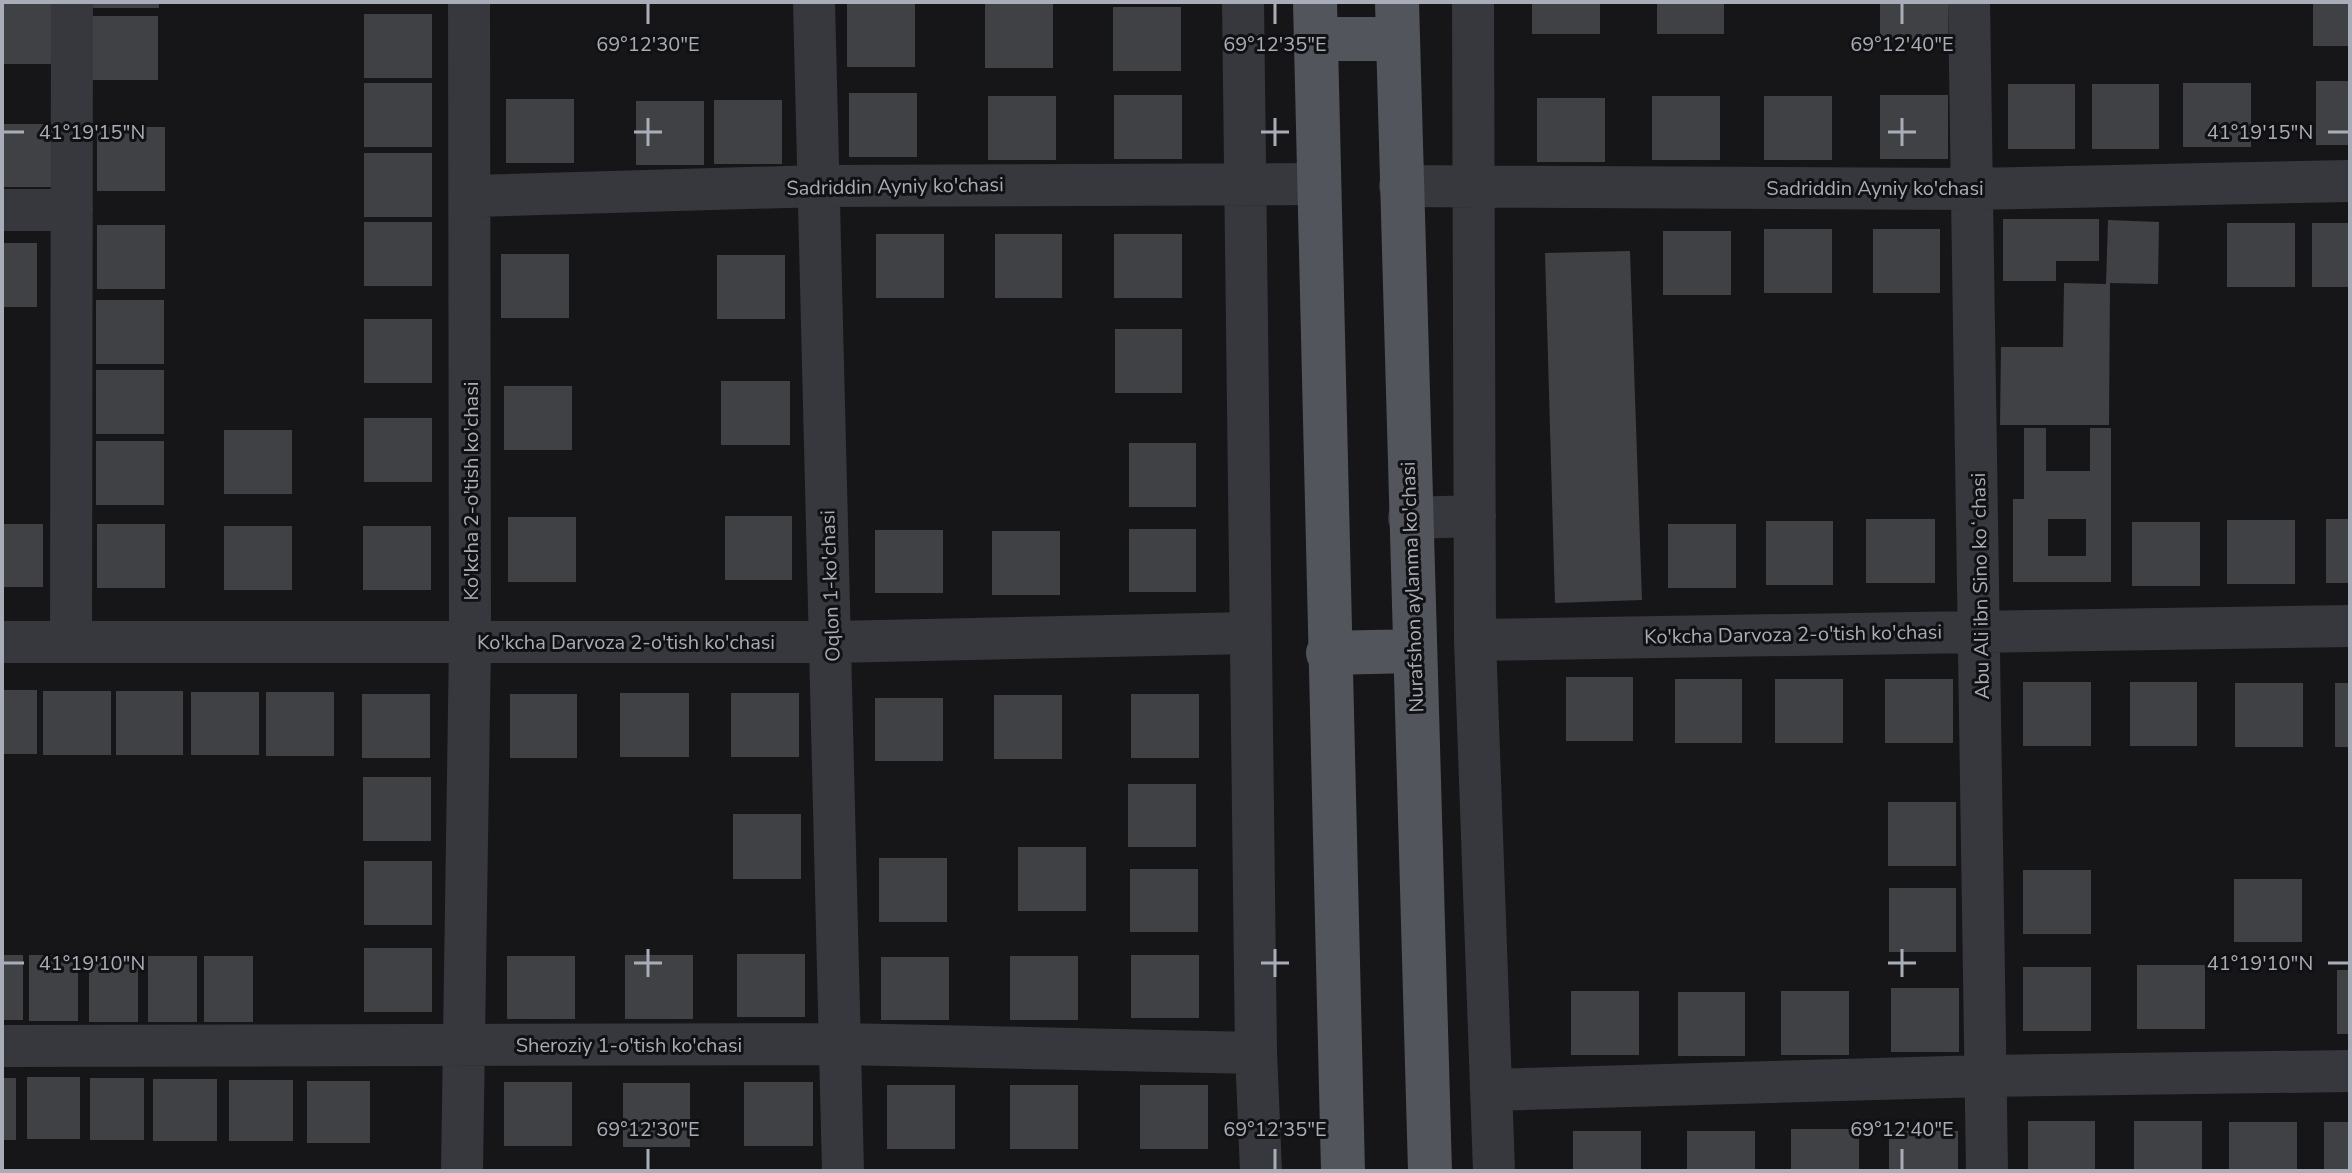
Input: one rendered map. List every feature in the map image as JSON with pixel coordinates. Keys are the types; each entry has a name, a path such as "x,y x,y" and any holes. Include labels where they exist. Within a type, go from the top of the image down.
{"main road":[{"path":"1343,1171 1315,20 1397,20"},
{"name":"Nurafshon aylanma ko'chasi","path":"1397,20 1430,1171"},
{"path":"1328,653 1415,651"}],"street":[{"path":"71,641 72,2"},
{"name":"Ko'kcha 2-o'tish ko'chasi","path":"462,1171 470,643 472,196 469,2"},
{"name":"Oqlon 1-ko'chasi","path":"814,2 843,1171"},
{"path":"1243,2 1249,633 1261,1171"},
{"path":"1473,2 1476,187 1475,640 1494,1171"},
{"name":"Abu Ali ibn Sino koʻchasi","path":"1969,2 1982,631 1987,1171"},
{"name":"Sadriddin Ayniy ko'chasi","path":"1400,186 1971,189 2350,181"},
{"name":"Sadriddin Ayniy ko'chasi","path":"472,196 819,186 1317,184"},
{"path":"2,210 72,210"},
{"path":"1409,518 1475,516"},
{"name":"Ko'kcha Darvoza 2-o'tish ko'chasi","path":"1475,640 2350,626"},
{"name":"Ko'kcha Darvoza 2-o'tish ko'chasi","path":"2,642 832,642 1249,633"},
{"name":"Sheroziy 1-o'tish ko'chasi","path":"2,1046 840,1044 1256,1053"},
{"path":"1491,1090 1985,1076 2350,1071"}],"building":[{"path":"2,2 51,2 51,64 2,64"},
{"path":"91,2 159,2 159,8 91,8"},
{"path":"1532,2 1600,2 1600,34 1532,34"},
{"path":"1657,2 1724,2 1724,34 1657,34"},
{"path":"1880,2 1948,2 1948,42 1880,42"},
{"path":"2313,2 2350,2 2350,46 2313,46"},
{"path":"847,3 915,3 915,67 847,67"},
{"path":"985,4 1053,4 1053,68 985,68"},
{"path":"1113,7 1181,7 1181,71 1113,71"},
{"path":"364,14 432,14 432,78 364,78"},
{"path":"91,16 158,16 158,80 91,80"},
{"path":"2316,81 2350,81 2350,145 2316,145"},
{"path":"364,83 432,83 432,147 364,147"},
{"path":"2183,83 2251,83 2251,147 2183,147"},
{"path":"2008,84 2075,84 2075,149 2008,149"},
{"path":"2092,84 2159,84 2159,149 2092,149"},
{"path":"849,93 917,93 917,157 849,157"},
{"path":"1114,95 1182,95 1182,159 1114,159"},
{"path":"1880,95 1948,95 1948,159 1880,159"},
{"path":"988,96 1056,96 1056,160 988,160"},
{"path":"1652,96 1720,96 1720,160 1652,160"},
{"path":"1764,96 1832,96 1832,160 1764,160"},
{"path":"1537,98 1605,98 1605,162 1537,162"},
{"path":"506,99 574,99 574,163 506,163"},
{"path":"714,100 782,100 782,164 714,164"},
{"path":"636,101 704,101 704,165 636,165"},
{"path":"2,124 51,124 51,187 2,187"},
{"path":"97,127 165,127 165,191 97,191"},
{"path":"364,153 432,153 432,217 364,217"},
{"path":"2003,219 2099,219 2099,261 2056,261 2056,281 2003,281"},
{"path":"2108,220 2159,222 2158,284 2110,283 2109,425 2000,425 2001,347 2063,347 2064,283 2106,284"},
{"path":"364,222 432,222 432,286 364,286"},
{"path":"2227,223 2295,223 2295,287 2227,287"},
{"path":"2312,223 2350,223 2350,287 2312,287"},
{"path":"97,225 165,225 165,289 97,289"},
{"path":"1764,229 1832,229 1832,293 1764,293"},
{"path":"1873,229 1940,229 1940,293 1873,293"},
{"path":"1663,231 1731,231 1731,295 1663,295"},
{"path":"876,234 944,234 944,298 876,298"},
{"path":"995,234 1062,234 1062,298 995,298"},
{"path":"1114,234 1182,234 1182,298 1114,298"},
{"path":"2,243 37,243 37,307 2,307"},
{"path":"1630,251 1642,600 1555,603 1545,253"},
{"path":"501,254 569,254 569,318 501,318"},
{"path":"717,255 785,255 785,319 717,319"},
{"path":"96,300 164,300 164,364 96,364"},
{"path":"364,319 432,319 432,383 364,383"},
{"path":"1115,329 1182,329 1182,393 1115,393"},
{"path":"96,370 164,370 164,434 96,434"},
{"path":"721,381 790,381 790,445 721,445"},
{"path":"504,386 572,386 572,450 504,450"},
{"path":"364,418 432,418 432,482 364,482"},
{"path":"2024,428 2046,428 2046,471 2090,471 2090,428 2111,428 2111,582 2013,582 2013,499 2024,499","holes":["2048,519 2086,519 2086,556 2048,556"]},
{"path":"224,430 292,430 292,494 224,494"},
{"path":"96,441 164,441 164,505 96,505"},
{"path":"1129,443 1196,443 1196,507 1129,507"},
{"path":"725,516 792,516 792,580 725,580"},
{"path":"508,517 576,517 576,582 508,582"},
{"path":"1866,519 1935,519 1935,583 1866,583"},
{"path":"2326,519 2350,519 2350,583 2326,583"},
{"path":"2227,520 2295,520 2295,584 2227,584"},
{"path":"1766,521 1833,521 1833,585 1766,585"},
{"path":"2132,522 2200,522 2200,586 2132,586"},
{"path":"2,524 43,524 43,587 2,587"},
{"path":"97,524 165,524 165,588 97,588"},
{"path":"1668,524 1736,524 1736,588 1668,588"},
{"path":"224,526 292,526 292,590 224,590"},
{"path":"363,526 431,526 431,590 363,590"},
{"path":"1129,529 1196,529 1196,592 1129,592"},
{"path":"875,530 943,530 943,593 875,593"},
{"path":"992,531 1060,531 1060,595 992,595"},
{"path":"1566,677 1633,677 1633,741 1566,741"},
{"path":"1675,679 1742,679 1742,743 1675,743"},
{"path":"1775,679 1843,679 1843,743 1775,743"},
{"path":"1885,679 1953,679 1953,743 1885,743"},
{"path":"2023,682 2091,682 2091,746 2023,746"},
{"path":"2130,682 2197,682 2197,746 2130,746"},
{"path":"2235,683 2303,683 2303,747 2235,747"},
{"path":"2335,683 2350,683 2350,747 2335,747"},
{"path":"2,690 37,690 37,754 2,754"},
{"path":"43,691 111,691 111,755 43,755"},
{"path":"116,691 183,691 183,755 116,755"},
{"path":"191,692 259,692 259,755 191,755"},
{"path":"266,692 334,692 334,756 266,756"},
{"path":"620,693 689,693 689,757 620,757"},
{"path":"731,693 799,693 799,757 731,757"},
{"path":"362,694 430,694 430,758 362,758"},
{"path":"510,694 577,694 577,758 510,758"},
{"path":"1131,694 1199,694 1199,758 1131,758"},
{"path":"994,695 1062,695 1062,759 994,759"},
{"path":"875,698 943,698 943,761 875,761"},
{"path":"363,777 431,777 431,841 363,841"},
{"path":"1128,784 1196,784 1196,847 1128,847"},
{"path":"1888,802 1956,802 1956,866 1888,866"},
{"path":"733,814 801,814 801,879 733,879"},
{"path":"1018,847 1086,847 1086,911 1018,911"},
{"path":"879,858 947,858 947,922 879,922"},
{"path":"364,861 432,861 432,925 364,925"},
{"path":"1130,869 1198,869 1198,932 1130,932"},
{"path":"2023,870 2091,870 2091,934 2023,934"},
{"path":"2234,879 2302,879 2302,942 2234,942"},
{"path":"1889,888 1956,888 1956,952 1889,952"},
{"path":"364,948 432,948 432,1012 364,1012"},
{"path":"737,954 805,954 805,1017 737,1017"},
{"path":"2,955 23,955 23,1020 2,1020"},
{"path":"29,955 78,955 78,1021 29,1021"},
{"path":"625,955 693,955 693,1019 625,1019"},
{"path":"1131,955 1199,955 1199,1018 1131,1018"},
{"path":"89,956 138,956 138,1022 89,1022"},
{"path":"148,956 197,956 197,1022 148,1022"},
{"path":"204,956 253,956 253,1022 204,1022"},
{"path":"507,956 575,956 575,1019 507,1019"},
{"path":"1010,956 1078,956 1078,1020 1010,1020"},
{"path":"881,957 949,957 949,1020 881,1020"},
{"path":"2137,965 2205,965 2205,1029 2137,1029"},
{"path":"2023,967 2091,967 2091,1031 2023,1031"},
{"path":"2337,970 2350,970 2350,1034 2337,1034"},
{"path":"1891,988 1959,988 1959,1052 1891,1052"},
{"path":"1571,991 1639,991 1639,1055 1571,1055"},
{"path":"1781,991 1849,991 1849,1055 1781,1055"},
{"path":"1678,992 1745,992 1745,1056 1678,1056"},
{"path":"27,1077 80,1077 80,1139 27,1139"},
{"path":"2,1078 16,1078 16,1140 2,1140"},
{"path":"90,1078 144,1078 144,1140 90,1140"},
{"path":"153,1079 217,1079 217,1141 153,1141"},
{"path":"229,1080 293,1080 293,1141 229,1141"},
{"path":"307,1081 370,1081 370,1143 307,1143"},
{"path":"504,1082 572,1082 572,1146 504,1146"},
{"path":"744,1082 813,1082 813,1146 744,1146"},
{"path":"623,1083 690,1083 690,1147 623,1147"},
{"path":"887,1085 955,1085 955,1149 887,1149"},
{"path":"1010,1085 1078,1085 1078,1149 1010,1149"},
{"path":"1140,1085 1208,1085 1208,1149 1140,1149"},
{"path":"2028,1121 2095,1121 2095,1171 2028,1171"},
{"path":"2134,1121 2202,1121 2202,1171 2134,1171"},
{"path":"2229,1122 2297,1122 2297,1171 2229,1171"},
{"path":"2324,1122 2350,1122 2350,1171 2324,1171"},
{"path":"1791,1129 1859,1129 1859,1171 1791,1171"},
{"path":"1573,1131 1641,1131 1641,1171 1573,1171"},
{"path":"1687,1131 1755,1131 1755,1171 1687,1171"},
{"path":"1889,1131 1958,1131 1958,1171 1889,1171"}]}
